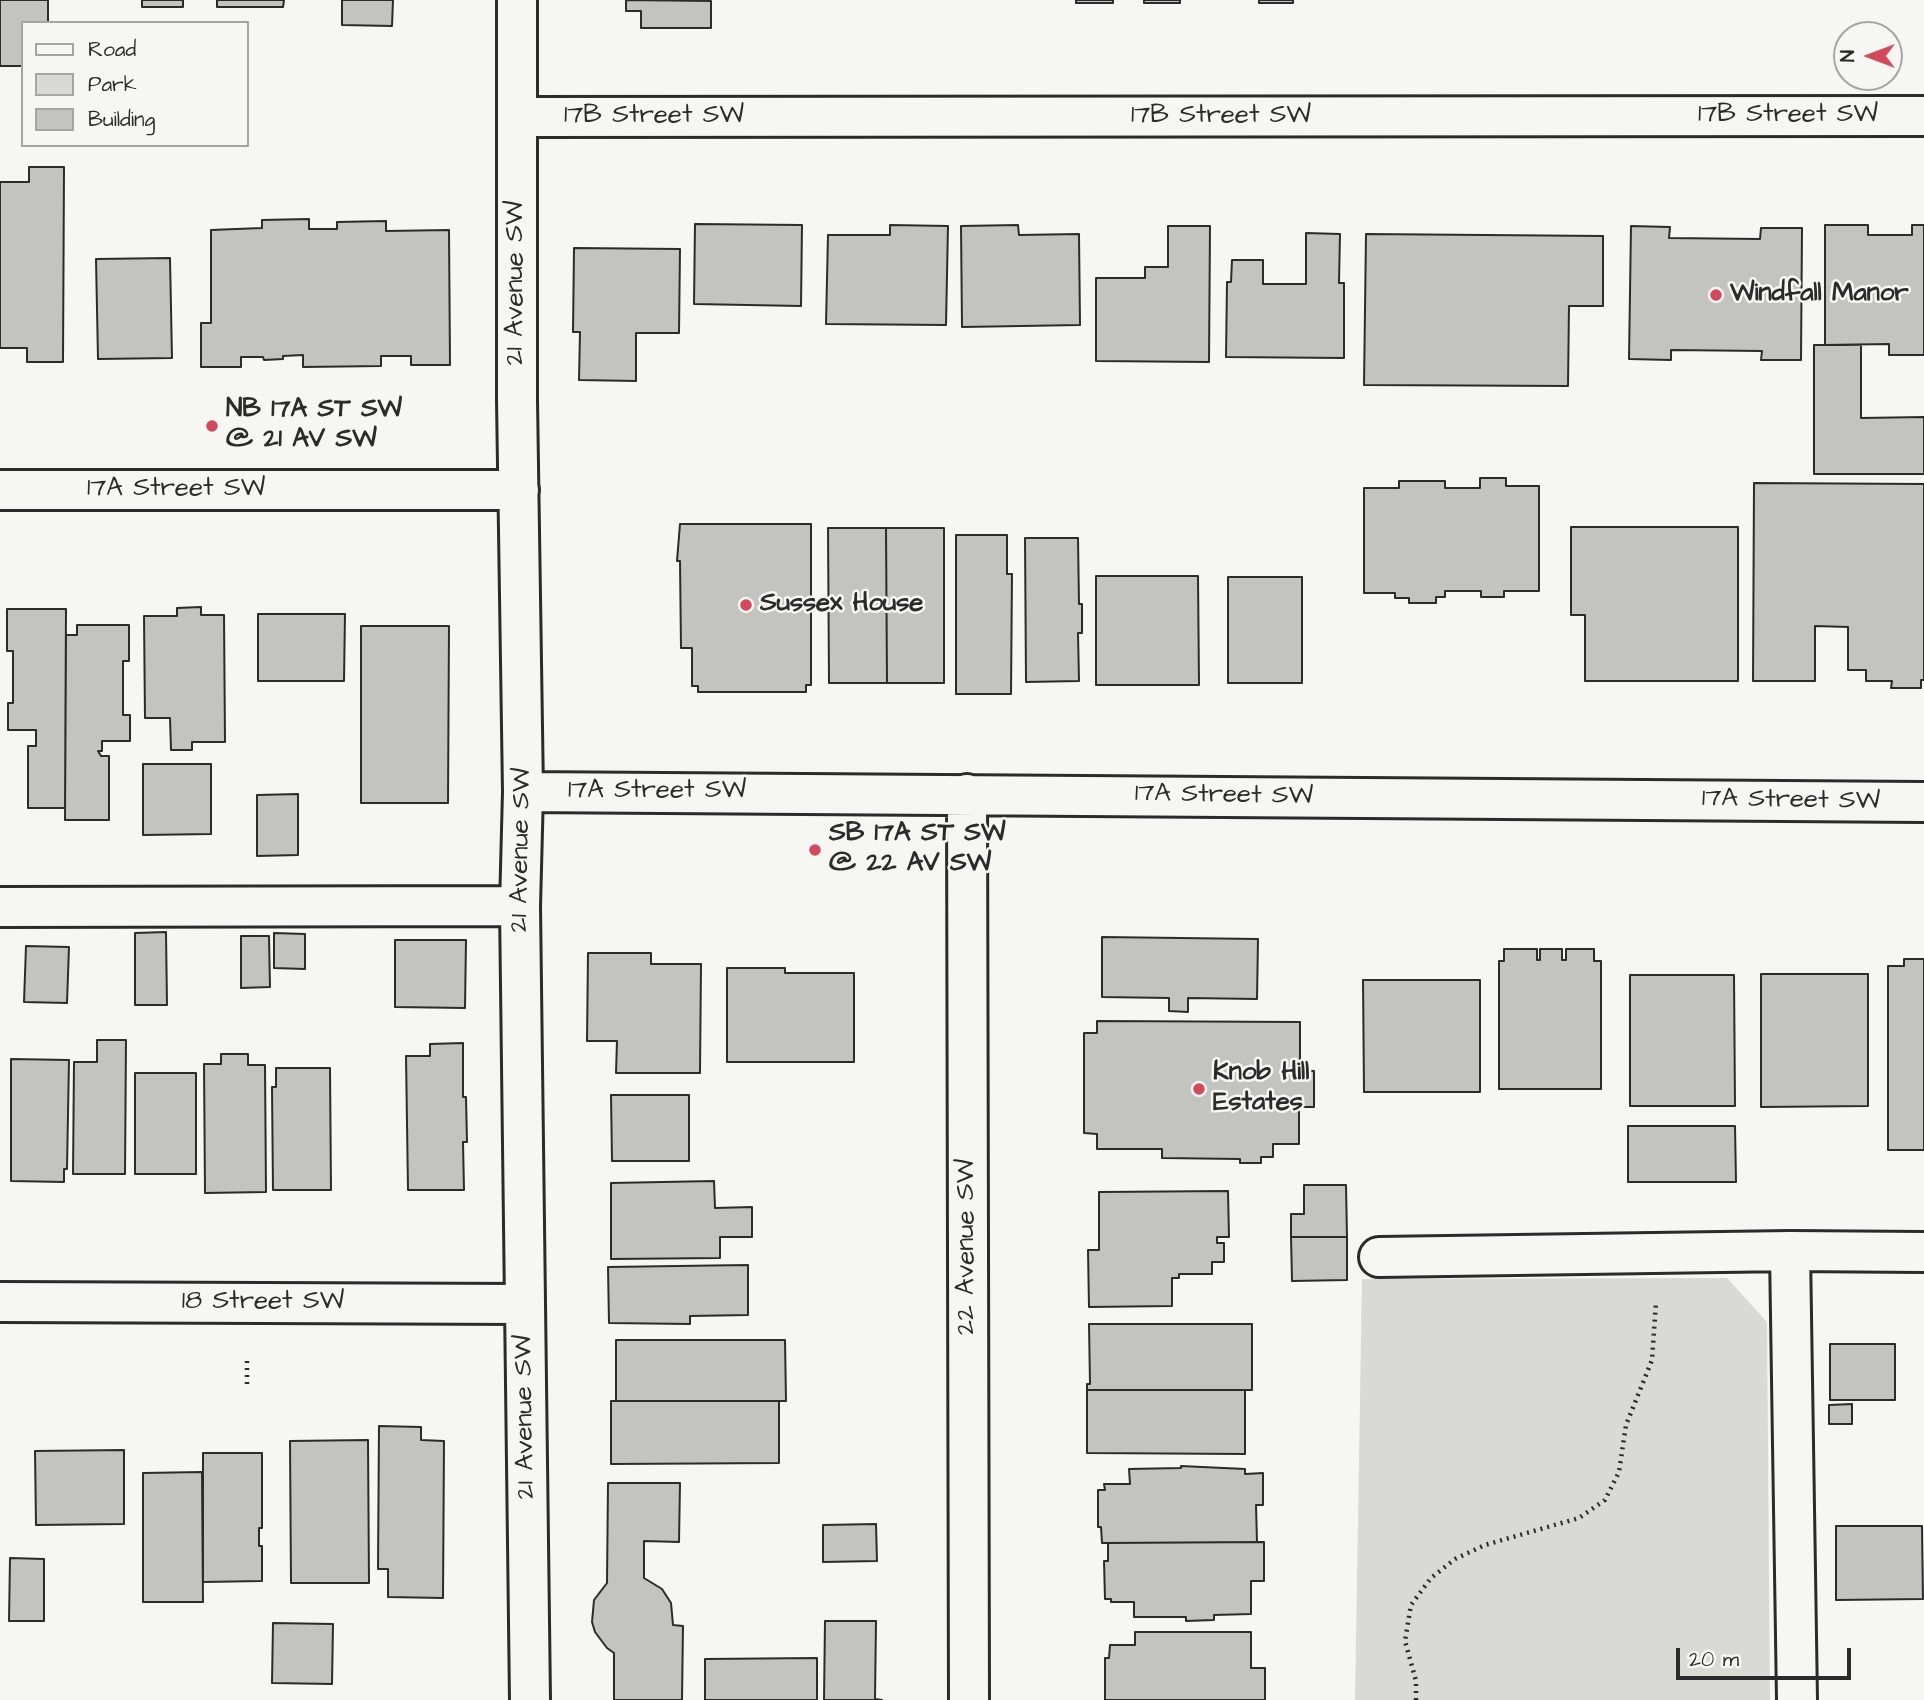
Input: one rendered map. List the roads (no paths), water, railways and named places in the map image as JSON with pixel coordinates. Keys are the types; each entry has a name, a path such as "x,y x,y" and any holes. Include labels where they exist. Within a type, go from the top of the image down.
{"street":[{"name":"21 Avenue SW","path":"517,0 523,792 520,906 530,1700"},
{"name":"17B Street SW","path":"517,117 1924,116"},
{"name":"17A Street SW","path":"0,490 519,490"},
{"name":"17A Street SW","path":"523,792 1924,803"},
{"name":"22 Avenue SW","path":"967,794 970,1700"},
{"path":"0,907 520,906"},
{"path":"1790,1251 1797,1700"},
{"path":"1380,1257 1790,1251 1924,1252"},
{"name":"18 Street SW","path":"0,1302 525,1304"}],"place":[{"name":"Windfall Manor","path":"1716,295"},
{"name":"NB 17A ST SW @ 21 AV SW","path":"212,426"},
{"name":"Sussex House","path":"746,605"},
{"name":"SB 17A ST SW @ 22 AV SW","path":"815,850"},
{"name":"Knob Hill Estates","path":"1199,1089"}]}
